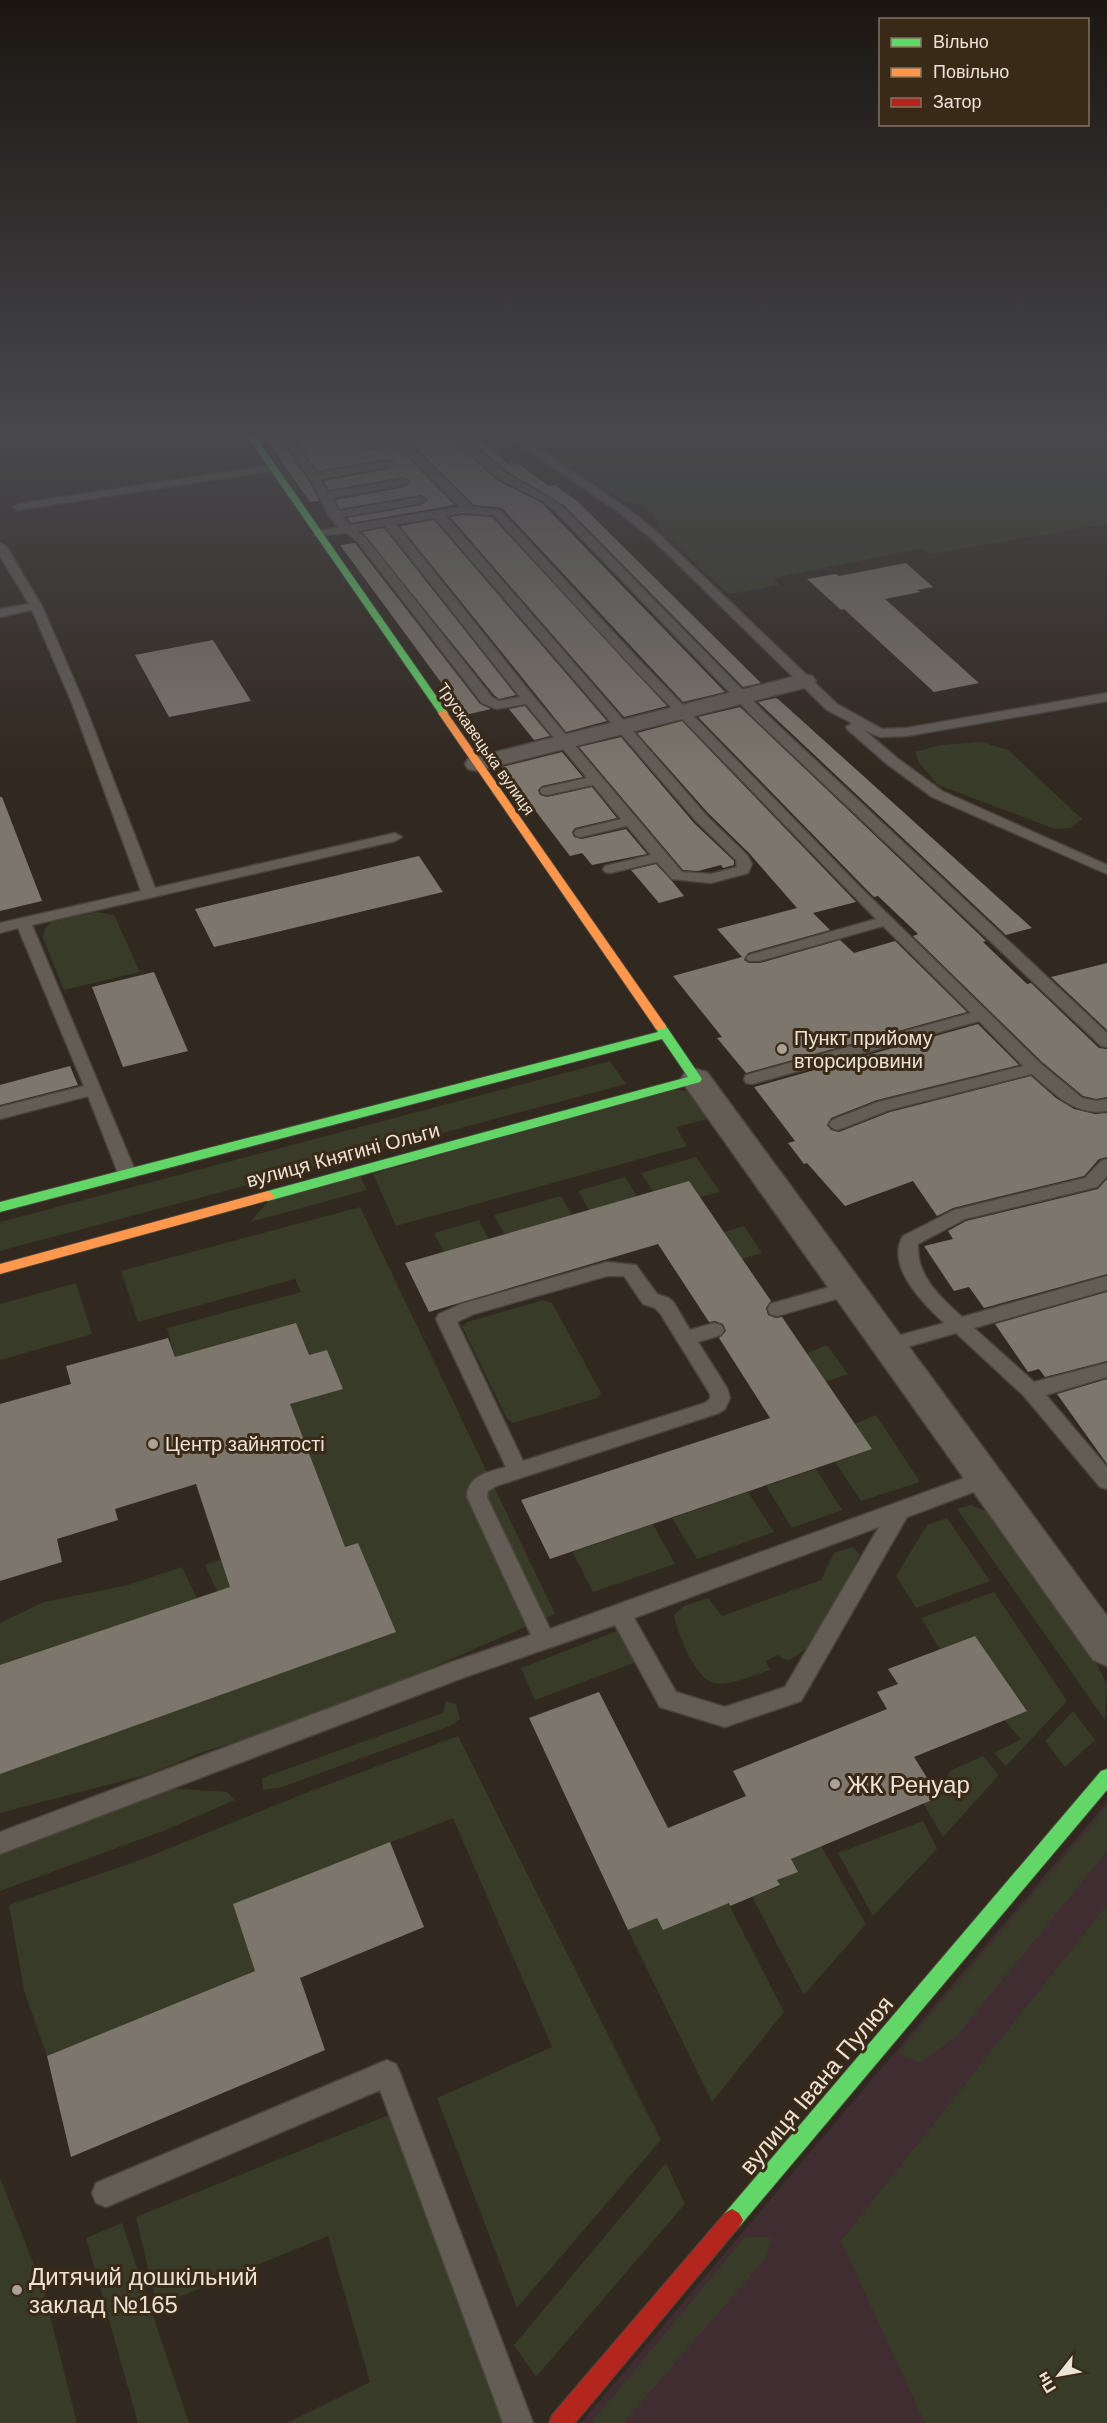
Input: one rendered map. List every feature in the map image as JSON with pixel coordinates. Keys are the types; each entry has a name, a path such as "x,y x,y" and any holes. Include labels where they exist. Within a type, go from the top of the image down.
{"street":[{"name":"Трускавецька вулиця","path":"328,549 696,1079"},
{"path":"477,764 804,681"},
{"name":"вулиця Княгині Ольги","path":"0,1207 665,1034"},
{"path":"696,1079 1107,1648"},
{"name":"вулиця Княгині Ольги","path":"0,1269 696,1079"},
{"name":"вулиця Івана Пулюя","path":"560,2423 1107,1777"}],"lane":[{"path":"2,549 36,606 78,703 150,894"},
{"path":"369,549 487,700 497,705 529,700"},
{"path":"409,549 529,700 677,876 689,879 720,878 743,870 745,864 701,818 468,549"},
{"path":"533,549 683,712 886,921 1035,1068 1079,1104 1099,1107 1107,1105"},
{"path":"598,549 742,697 1107,1042"},
{"path":"668,549 831,707 892,761 937,795 1107,870"},
{"path":"0,613 36,606"},
{"path":"831,707 880,733 907,732 1107,697"},
{"path":"547,790 595,780"},
{"path":"581,833 630,821"},
{"path":"0,928 395,837"},
{"path":"610,869 659,857"},
{"path":"754,958 886,921"},
{"path":"23,923 128,1173"},
{"path":"752,1079 983,1015"},
{"path":"838,1124 884,1106 1035,1068"},
{"path":"0,1113 94,1089"},
{"path":"1106,1479 1031,1391 938,1306 913,1275 908,1258 909,1241 928,1228 960,1214 1091,1183 1107,1165"},
{"path":"518,1471 446,1319 468,1309 607,1269 629,1270 650,1299 662,1303 667,1308 720,1393 721,1399 718,1404 518,1471 486,1481 480,1485 476,1491 544,1640"},
{"path":"890,1345 1107,1283"},
{"path":"777,1309 847,1289"},
{"path":"686,1338 714,1330"},
{"path":"1031,1391 1107,1370"},
{"path":"0,1843 460,1669 620,1614 985,1479"},
{"path":"620,1614 668,1700 725,1717 793,1694 900,1512"},
{"path":"106,2193 387,2073 518,2423"}],"shaded area":[{"path":"1107,1802 1107,2423 581,2423"}],"green space":[{"path":"680,549 917,549 774,578 779,585 728,594"},
{"path":"923,549 959,549 930,554"},
{"path":"982,742 1008,750 1082,819 1071,828 1055,829 938,785 919,763 915,752 941,745"},
{"path":"97,912 114,915 140,972 64,990 43,938 45,928 52,922"},
{"path":"610,1061 626,1084 0,1251 0,1222"},
{"path":"674,1089 696,1093 712,1118 676,1127 687,1146 396,1226 373,1174"},
{"path":"696,1157 720,1192 700,1197 689,1181 653,1191 641,1173"},
{"path":"360,1176 367,1190 250,1222 269,1201"},
{"path":"625,1177 637,1196 589,1210 578,1191"},
{"path":"561,1196 572,1215 504,1234 494,1215"},
{"path":"360,1207 555,1614 332,1711 200,1753 149,1774 0,1813 0,1623 44,1602 128,1585 182,1567 197,1598 217,1591 205,1565 335,1522 290,1404 343,1389 327,1350 309,1355 175,1357 167,1328 301,1292 295,1279 138,1322 121,1271"},
{"path":"479,1220 489,1239 444,1252 434,1233"},
{"path":"744,1226 762,1253 742,1259 724,1232"},
{"path":"76,1283 92,1334 0,1360 0,1304"},
{"path":"543,1300 552,1303 601,1393 597,1398 513,1423 507,1419 462,1326 467,1322"},
{"path":"827,1345 848,1374 826,1382 807,1353"},
{"path":"876,1415 920,1482 861,1501 835,1462 872,1449 855,1424"},
{"path":"816,1469 842,1510 792,1528 766,1486"},
{"path":"748,1492 774,1532 697,1559 672,1518"},
{"path":"971,1505 991,1513 1098,1666 1107,1685 1105,1720 957,1509"},
{"path":"947,1518 990,1581 916,1608 896,1576 927,1525"},
{"path":"653,1524 675,1564 593,1592 573,1552"},
{"path":"852,1547 860,1554 844,1588 806,1649 790,1660 778,1655 766,1661 770,1670 735,1682 714,1683 700,1673 683,1643 674,1615 684,1606 708,1598 722,1616 821,1580 834,1553"},
{"path":"994,1592 1067,1701 1006,1766 994,1753 1021,1739 1004,1720 1027,1710 975,1636 940,1649 921,1618"},
{"path":"620,1630 649,1687 634,1663 535,1700 521,1668"},
{"path":"446,1701 456,1704 460,1719 450,1726 282,1787 263,1790 262,1778 443,1713"},
{"path":"1073,1711 1095,1740 1065,1767 1045,1741"},
{"path":"458,1736 661,2140 517,2308 437,2098 552,2047 453,1818 234,1904 255,1971 47,2056 24,1990 9,1905 143,1859 303,1794"},
{"path":"983,1756 999,1775 943,1837 923,1803 939,1797 950,1771"},
{"path":"165,1788 227,1792 235,1800 163,1831 0,1891 0,1847"},
{"path":"1107,1807 1107,1851 957,2036 920,2063 898,2053"},
{"path":"923,1821 937,1849 873,1916 838,1853"},
{"path":"821,1846 866,1924 804,1995 752,1897 780,1886 777,1880 797,1872 791,1859"},
{"path":"726,1899 784,2012 712,2102 628,1930 657,1918 663,1930 691,1919"},
{"path":"1107,1905 1107,2423 925,2423 841,2241"},
{"path":"396,2112 508,2417 502,2423 287,2423 370,2382 328,2236 157,2306 136,2217"},
{"path":"666,2163 685,2204 536,2377 514,2345"},
{"name":"Дитячий дошкільний заклад №165","path":"0,2178 43,2288 77,2423 0,2423"},
{"path":"122,2223 189,2423 138,2423 86,2238"},
{"path":"745,2237 772,2237 766,2258 623,2423 591,2423"}],"building":[{"path":"343,549 360,549 480,704 491,709 465,715"},
{"path":"376,549 401,549 516,695 499,699"},
{"path":"419,549 459,549 607,721 566,732"},
{"path":"478,549 522,549 667,706 624,717"},
{"path":"540,549 587,549 725,692 683,702"},
{"path":"607,549 626,549 761,683 743,687"},
{"path":"906,563 933,587 885,599 979,683 934,692 844,609 841,610 807,579 836,574 839,576"},
{"path":"213,640 251,701 169,717 135,655"},
{"path":"776,698 1032,928 1006,935 758,702"},
{"path":"525,706 550,736 534,740 509,709"},
{"path":"740,707 986,941 983,942 1027,984 1031,983 1099,1048 1107,1049 1107,1097 1096,1099 1083,1096 1042,1062 913,936 918,934 878,896 874,897 698,717"},
{"path":"682,721 856,902 813,913 830,930 748,953 744,960 749,963 760,963 840,940 854,953 895,941 967,1012 746,1073 717,1038 722,1037 673,976 742,957 717,929 797,908 637,733"},
{"path":"621,737 694,823 734,861 734,865 723,868 721,865 698,871 683,870 579,747"},
{"path":"562,752 583,777 542,786 538,790 540,795 547,797 592,787 617,818 575,828 572,832 574,837 582,839 626,829 647,854 592,865 582,853 570,856 502,767"},
{"path":"0,797 2,797 42,901 0,911"},
{"path":"419,856 443,892 214,947 195,909"},
{"path":"656,864 684,896 659,903 631,870"},
{"path":"1107,963 1107,1030 1051,977"},
{"path":"154,972 188,1051 123,1067 92,987"},
{"path":"978,1024 1019,1065 877,1100 831,1118 827,1125 831,1130 839,1132 890,1112 1031,1076 1056,1098 1074,1109 1095,1114 1107,1113 1107,1157 1099,1159 1084,1176 953,1208 937,1216 913,1181 845,1206 807,1163 804,1164 788,1143 795,1141 754,1087"},
{"path":"70,1066 78,1085 0,1105 0,1085"},
{"path":"1107,1179 1107,1274 984,1308 969,1287 954,1291 924,1246 953,1239 948,1231 966,1221 1098,1189"},
{"path":"689,1181 771,1301 766,1308 768,1315 776,1318 782,1317 872,1449 550,1559 521,1500 770,1418 719,1338 726,1331 723,1324 715,1321 709,1322 658,1244 429,1312 405,1263"},
{"path":"1107,1292 1107,1361 1045,1377 1039,1369 1028,1372 995,1324"},
{"path":"296,1323 309,1355 327,1350 343,1389 290,1404 345,1547 358,1543 396,1632 0,1774 0,1665 230,1587 196,1484 115,1509 118,1520 57,1539 62,1562 0,1581 0,1404 71,1384 66,1366 168,1338 175,1357"},
{"path":"1107,1379 1107,1464 1057,1394"},
{"name":"ЖК Ренуар","path":"975,1636 1027,1711 914,1757 939,1797 791,1859 798,1872 777,1880 780,1885 663,1930 657,1918 628,1930 529,1718 599,1692 668,1828 746,1796 733,1771 887,1709 877,1692 898,1684 888,1669"},
{"path":"390,1842 424,1927 300,1978 325,2050 71,2157 47,2056 255,1971 233,1904"}],"traffic: fast":[{"path":"329,549 443,713"},
{"path":"268,1196 696,1079 660,1026"},
{"path":"0,1207 665,1034"},
{"path":"732,2220 1107,1777"}],"traffic: slow":[{"path":"443,713 660,1026"},
{"path":"0,1269 268,1196"}],"traffic: jam":[{"path":"560,2423 732,2220"}],"place":[{"name":"Пункт прийому вторсировини","path":"782,1049"},
{"name":"Центр зайнятості","path":"153,1444"},
{"name":"ЖК Ренуар","path":"835,1784"},
{"name":"Дитячий дошкільний заклад №165","path":"17,2290"}]}
